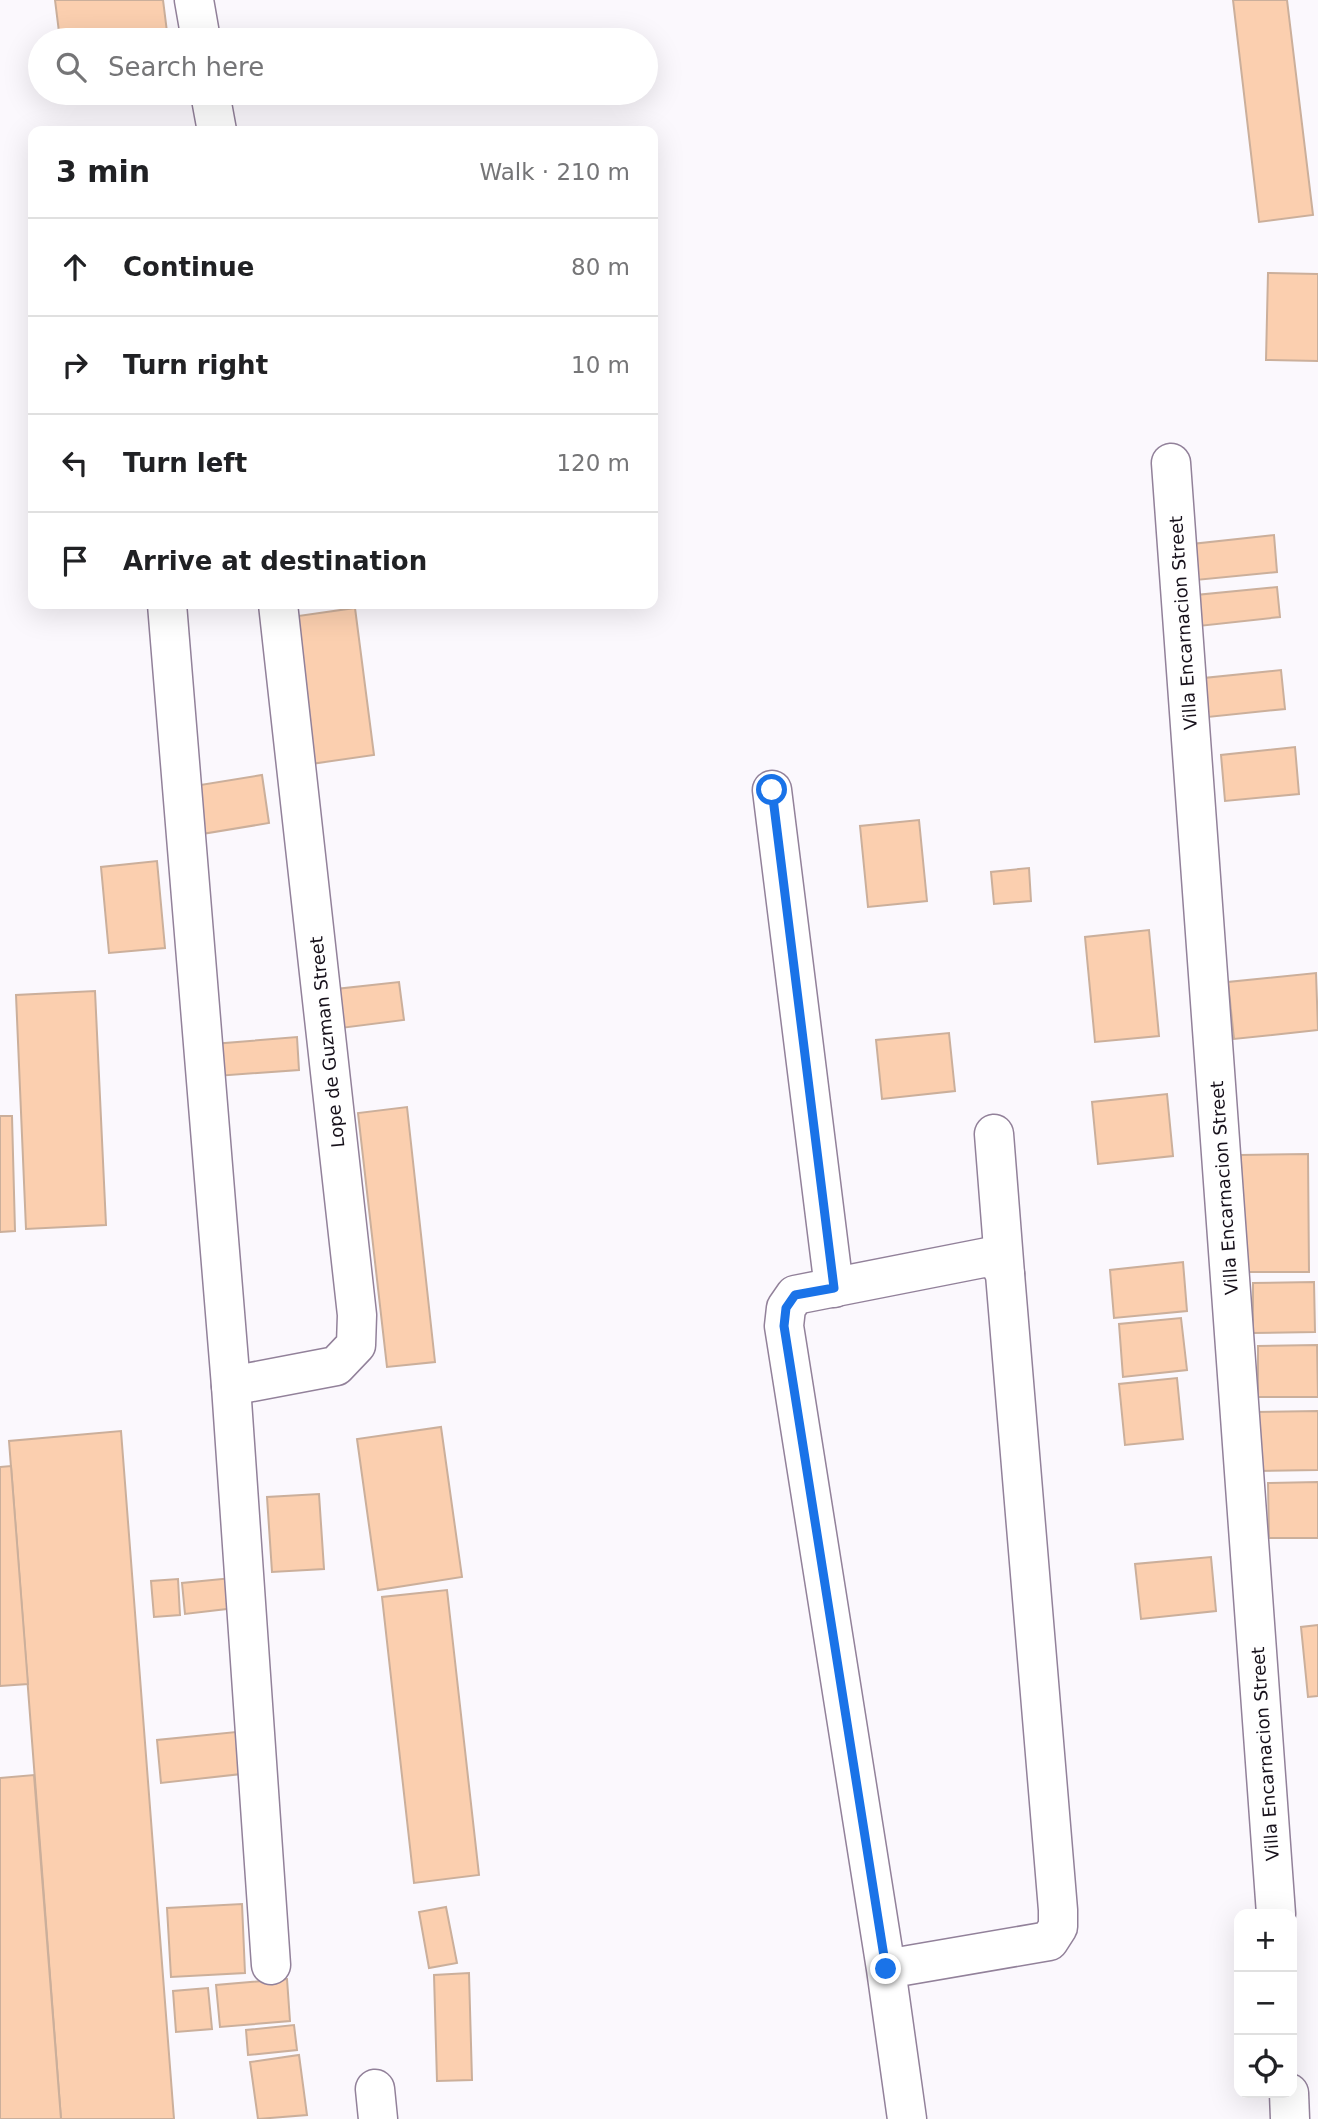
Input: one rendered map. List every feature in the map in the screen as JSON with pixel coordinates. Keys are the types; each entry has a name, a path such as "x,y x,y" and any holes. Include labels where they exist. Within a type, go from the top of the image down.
{"street":[{"path":"194,0 199,28"},
{"path":"212,105 215,126"},
{"name":"Villa Encarnacion Street","path":"1171,463 1276,1909"},
{"path":"167,609 231,1386 271,1965"},
{"name":"Lope de Guzman Street","path":"231,1386 336,1366 356,1345 357,1315 279,609"},
{"path":"772,790 834,1288"},
{"path":"886,1969 1049,1941 1058,1927 994,1134"},
{"path":"907,2119 886,1969 784,1326 786,1308 795,1295 988,1257 999,1263 1004,1273"},
{"path":"1289,2098 1290,2119"}],"building":[{"path":"55,0 163,0 166,28 58,28"},
{"path":"1233,0 1287,0 1313,215 1259,222"},
{"path":"1268,273 1318,274 1318,361 1266,360"},
{"path":"1274,535 1277,572 1196,580 1192,544"},
{"path":"1277,587 1280,617 1199,626 1196,595"},
{"path":"355,609 374,755 311,764 291,617"},
{"path":"1281,670 1285,709 1208,717 1204,678"},
{"path":"1295,747 1299,794 1225,801 1221,755"},
{"path":"262,775 269,823 202,834 194,786"},
{"path":"919,820 927,901 868,907 860,826"},
{"path":"157,861 165,948 109,953 101,867"},
{"path":"1029,868 1031,901 994,904 991,872"},
{"path":"1149,930 1159,1036 1095,1042 1085,937"},
{"path":"1316,973 1318,1030 1234,1039 1228,982"},
{"path":"399,982 404,1020 341,1028 336,989"},
{"path":"95,991 106,1225 26,1229 16,995"},
{"path":"949,1033 955,1091 882,1099 876,1040"},
{"path":"297,1037 299,1070 216,1076 213,1044"},
{"path":"1167,1094 1173,1156 1098,1164 1092,1102"},
{"path":"407,1107 435,1362 387,1367 358,1113"},
{"path":"0,1116 12,1116 15,1231 0,1232"},
{"path":"1308,1154 1309,1272 1242,1272 1241,1155"},
{"path":"1183,1262 1187,1311 1114,1318 1110,1270"},
{"path":"1314,1282 1315,1332 1253,1333 1253,1283"},
{"path":"1181,1318 1187,1370 1123,1377 1119,1324"},
{"path":"1317,1345 1318,1397 1258,1397 1258,1346"},
{"path":"1177,1378 1183,1439 1125,1445 1119,1384"},
{"path":"1318,1411 1318,1470 1256,1471 1256,1412"},
{"path":"441,1427 462,1577 378,1590 357,1439"},
{"path":"121,1431 174,2119 61,2119 9,1441"},
{"path":"11,1466 28,1684 0,1686 0,1467"},
{"path":"1318,1482 1318,1538 1269,1538 1268,1483"},
{"path":"319,1494 324,1569 272,1572 267,1497"},
{"path":"1211,1557 1216,1611 1141,1619 1135,1564"},
{"path":"232,1578 235,1608 185,1614 182,1583"},
{"path":"178,1579 180,1615 154,1617 151,1581"},
{"path":"447,1590 479,1875 414,1883 382,1597"},
{"path":"1318,1625 1318,1696 1308,1697 1301,1627"},
{"path":"236,1732 241,1774 161,1783 157,1740"},
{"path":"34,1775 61,2119 0,2119 0,1778"},
{"path":"242,1904 245,1973 171,1977 167,1908"},
{"path":"446,1907 457,1963 429,1968 419,1912"},
{"path":"469,1973 472,2080 437,2081 434,1975"},
{"path":"287,1979 290,2021 220,2027 216,1985"},
{"path":"208,1988 212,2029 176,2032 173,1991"},
{"path":"294,2025 297,2050 248,2055 246,2030"},
{"path":"299,2055 307,2115 258,2119 250,2062"}],"route":[{"path":"772,790 834,1288 795,1295 786,1308 784,1326 886,1969"}]}
